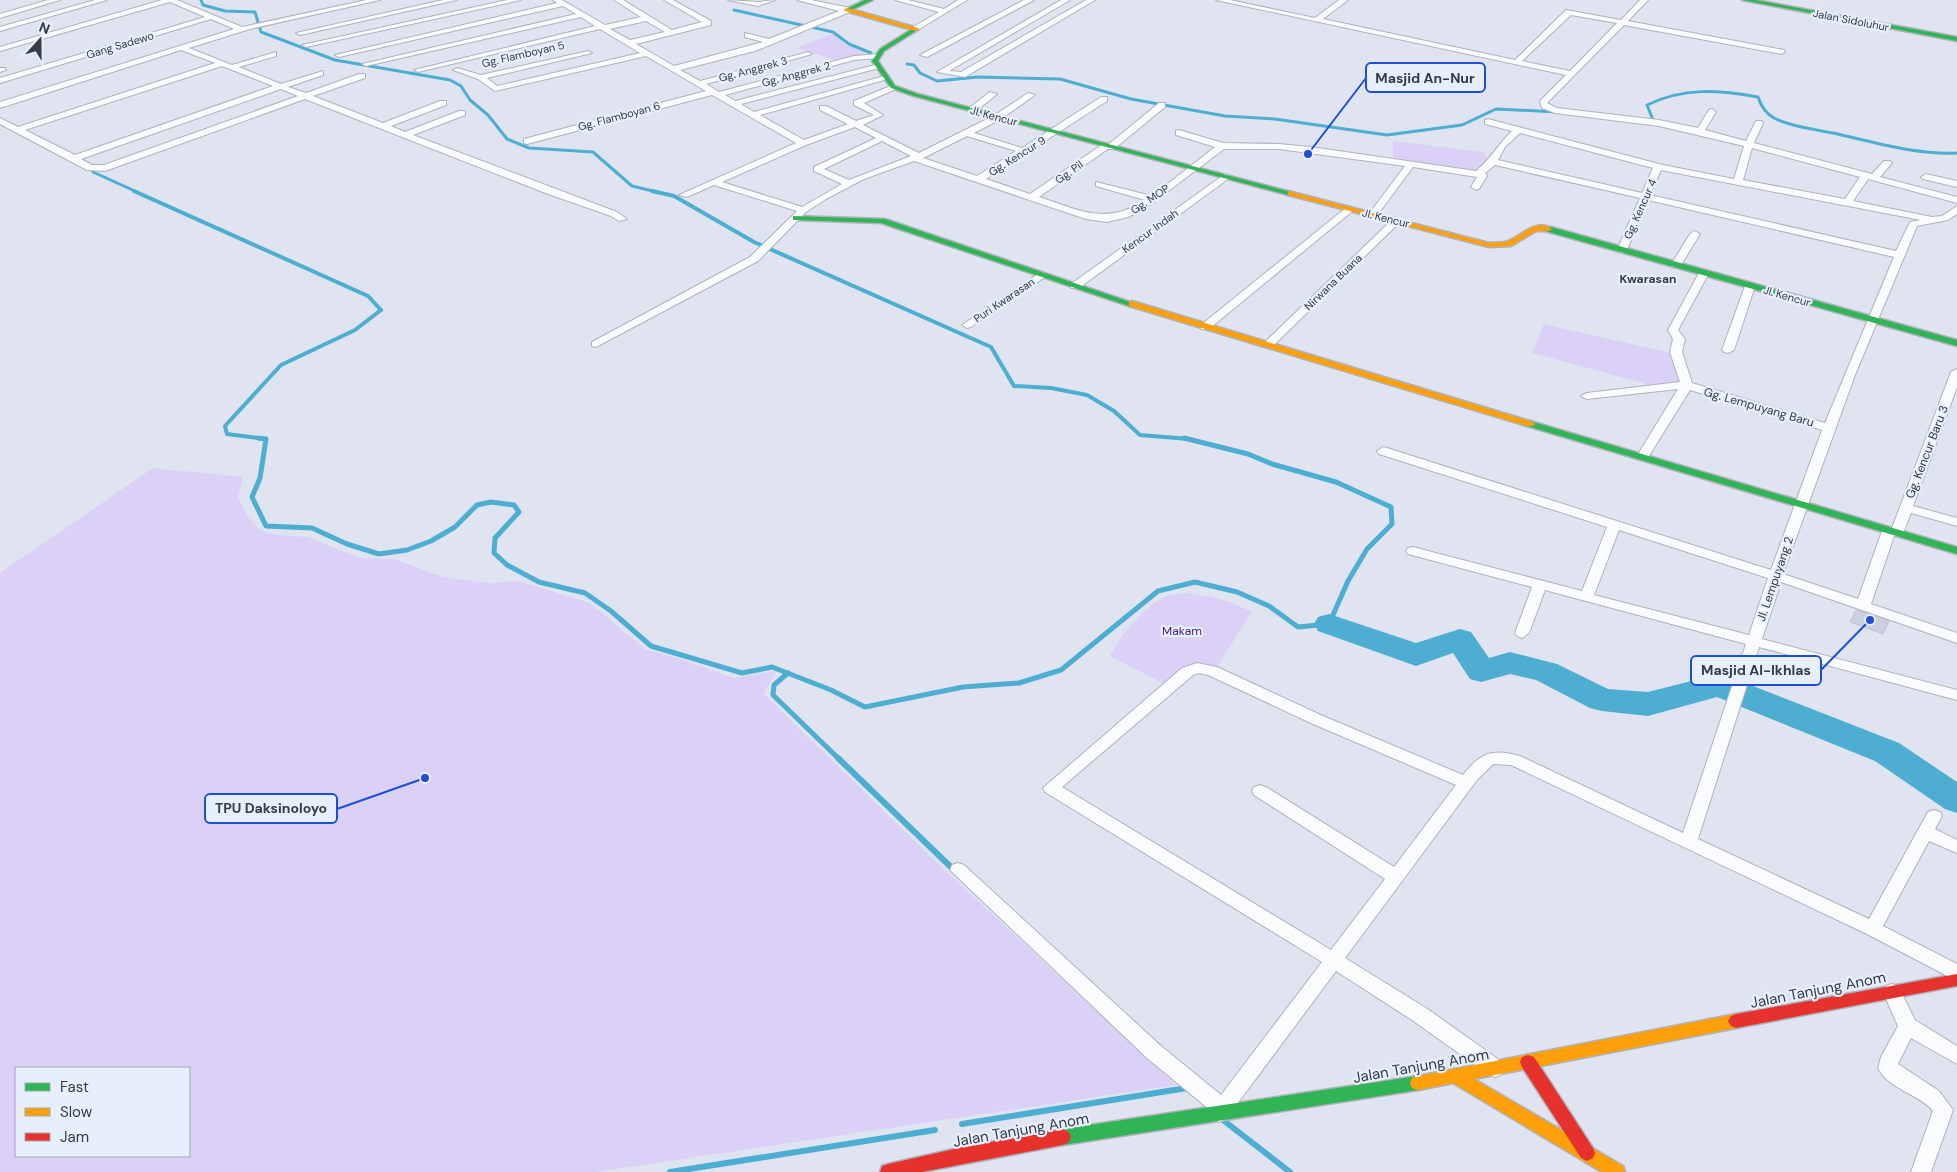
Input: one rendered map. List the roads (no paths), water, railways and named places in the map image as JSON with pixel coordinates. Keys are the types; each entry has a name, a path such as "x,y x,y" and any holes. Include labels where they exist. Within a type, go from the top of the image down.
{"street":[{"path":"0,16 56,0"},
{"path":"0,28 103,0"},
{"path":"0,42 146,0"},
{"path":"0,49 171,0 211,17 244,28"},
{"path":"0,105 257,24 376,0"},
{"path":"300,33 453,0"},
{"path":"306,46 517,0"},
{"path":"618,0 672,33"},
{"path":"628,44 708,23 668,0"},
{"path":"732,0 758,4 771,0"},
{"path":"801,0 916,29"},
{"path":"673,70 744,52 807,28 870,0"},
{"path":"899,0 945,11"},
{"path":"733,104 876,61 882,50 963,0"},
{"path":"924,55 1030,0"},
{"path":"1066,0 941,73 962,75 1087,1"},
{"path":"1220,0 1242,2 1317,20 1571,74"},
{"path":"1317,20 1344,0"},
{"path":"1644,0 1571,74 1544,103 1545,106 1555,110 1646,121 1700,131 1869,178 1957,200"},
{"name":"Jalan Sidoluhur","path":"1745,0 1957,39"},
{"path":"338,54 561,2 628,44 803,143"},
{"path":"1517,62 1569,12 1781,52"},
{"path":"366,64 582,15"},
{"name":"Gang Sadewo","path":"0,81 211,17"},
{"path":"418,70 648,18"},
{"name":"Gg. Flamboyan 5","path":"435,75 611,33"},
{"path":"748,35 771,42"},
{"path":"182,48 551,192 614,214 622,219"},
{"path":"580,48 604,63"},
{"path":"481,77 588,53"},
{"path":"20,129 228,65 273,54"},
{"path":"457,70 481,77 495,89 646,54"},
{"name":"Gg. Anggrek 3","path":"698,84 808,54"},
{"name":"Gg. Anggrek 2","path":"714,93 854,58 876,61"},
{"path":"684,195 803,143 878,115 858,104 858,101 894,87 885,77 876,61"},
{"path":"74,158 320,73"},
{"path":"0,121 20,129 90,168 105,168 362,76"},
{"path":"752,115 885,77"},
{"name":"Jl. Kencur","path":"894,87 1109,147 1494,246 1509,245 1530,229 1539,227 1957,343"},
{"name":"Gg. Flamboyan 6","path":"527,141 714,93"},
{"path":"972,110 993,94"},
{"path":"596,344 744,265 769,246 799,214 848,183 917,157 998,117 1031,95"},
{"name":"Gg. Kencur 9","path":"979,179 1104,99"},
{"path":"384,126 443,103"},
{"name":"Gg. Pil","path":"1032,197 1109,147 1162,105"},
{"path":"823,108 917,157 1032,197"},
{"path":"1700,131 1712,112"},
{"path":"406,135 462,113"},
{"path":"1488,122 1658,167 1934,219"},
{"path":"1738,181 1749,144 1760,123"},
{"path":"1480,174 1493,162 1501,146 1518,130"},
{"path":"966,133 1024,151"},
{"path":"1179,133 1222,146 1250,148 1276,145 1480,174"},
{"path":"848,183 817,169 882,138"},
{"path":"1348,154 1353,142"},
{"name":"Gg. MOP","path":"1032,197 1089,217 1104,220 1122,217 1152,199 1190,168 1222,146"},
{"path":"1493,162 1900,255"},
{"path":"1373,215 1411,163"},
{"path":"1847,203 1869,178 1887,163"},
{"name":"Gg. Kencur 4","path":"1622,250 1658,167"},
{"path":"1476,187 1482,176 1480,174"},
{"name":"Kencur Indah","path":"1075,286 1226,177"},
{"path":"1926,177 1957,184"},
{"path":"713,182 799,214 882,221 1041,275 1205,327 1461,405 1643,456 1957,551"},
{"path":"1099,184 1152,199"},
{"path":"1205,327 1350,209"},
{"path":"1871,320 1913,224 1947,217 1957,209"},
{"name":"Nirwana Buana","path":"1270,343 1396,221"},
{"path":"1676,265 1691,234 1706,237"},
{"path":"1687,386 1676,352 1679,339 1674,330 1704,273"},
{"name":"Puri Kwarasan","path":"967,325 1041,275"},
{"path":"1728,350 1750,286"},
{"name":"Jl. Lempuyang 2","path":"1688,841 1800,505 1871,320"},
{"name":"Gg. Kencur Baru 3","path":"1863,606 1893,532 1906,508 1957,372"},
{"path":"1643,456 1687,386"},
{"path":"1587,396 1687,386"},
{"name":"Gg. Lempuyang Baru","path":"1687,386 1830,428"},
{"path":"1384,451 1776,576 1957,638"},
{"path":"1906,508 1957,522"},
{"path":"1587,596 1614,525"},
{"path":"1413,551 1957,695"},
{"path":"1522,633 1540,584"},
{"path":"1466,783 1318,720 1212,671 1197,668 1187,672 1051,788 1335,961 1419,1014 1495,1068"},
{"path":"958,870 1154,1052 1220,1110 1282,1027 1335,961 1485,759 1503,757 1514,760 1872,929 1957,973"},
{"path":"1260,791 1396,877"},
{"path":"1872,929 1934,816"},
{"path":"1926,832 1957,847"},
{"name":"Jalan Tanjung Anom","path":"897,1171 992,1150 1220,1110 1457,1077 1495,1068 1957,980"},
{"path":"1892,992 1908,1026 1957,1056"},
{"path":"1908,1026 1888,1063 1888,1068 1904,1081 1934,1098 1943,1110 1921,1172"},
{"path":"1528,1062 1589,1156"},
{"path":"1457,1077 1617,1172"}],"waterway":[{"path":"201,0 203,5 225,11 255,12 261,32 335,60 450,80 461,86 470,100 488,115 507,139 529,148 593,152 632,186 657,192"},
{"path":"734,10 833,32 849,44 871,53"},
{"path":"907,64 914,65 920,73 937,81 978,77 1060,79 1131,99 1225,116 1275,119 1387,135 1462,125 1496,109 1558,112"},
{"path":"1651,123 1653,120 1647,105 1661,99 1688,93 1729,93 1758,97 1768,114 1780,121 1794,125 1910,150 1957,153"},
{"path":"93,172 137,192"},
{"path":"134,191 368,296 381,310 355,330 281,365 225,426 227,434 266,439"},
{"path":"652,191 674,196 754,242 991,347 1014,386 1051,388 1087,395 1114,411 1140,435 1188,439"},
{"path":"258,438 266,439"},
{"path":"266,439 260,478 252,497 266,526 312,528 347,544 379,554 407,550 431,541 455,527 477,505 491,502 514,505 519,512 495,538 494,553 507,565 539,582 585,593 611,611 651,646 742,673 772,667 788,673"},
{"path":"788,673 831,690 865,707 963,687 1019,683 1061,670 1158,591 1195,582 1237,592 1269,606 1298,627 1329,624 1348,581 1367,549 1392,524 1391,507 1336,482 1272,464 1248,454 1188,439"},
{"path":"1329,624 1416,655 1460,639 1481,671 1510,663 1546,672 1602,700 1648,704 1719,685 1887,752 1957,800"},
{"path":"788,673 774,685 773,695 839,759"},
{"path":"838,758 955,871"},
{"path":"962,1124 1187,1088"},
{"path":"1223,1120 1290,1172"},
{"path":"670,1172 935,1130"}],"place":[{"name":"Masjid An-Nur","path":"1308,154"},
{"name":"Masjid Al-Ikhlas","path":"1870,620"},
{"name":"TPU Daksinoloyo","path":"425,778"}],"district":[{"name":"Kwarasan","path":"1648,279"}],"park label":[{"name":"Makam","path":"1182,631"}]}
